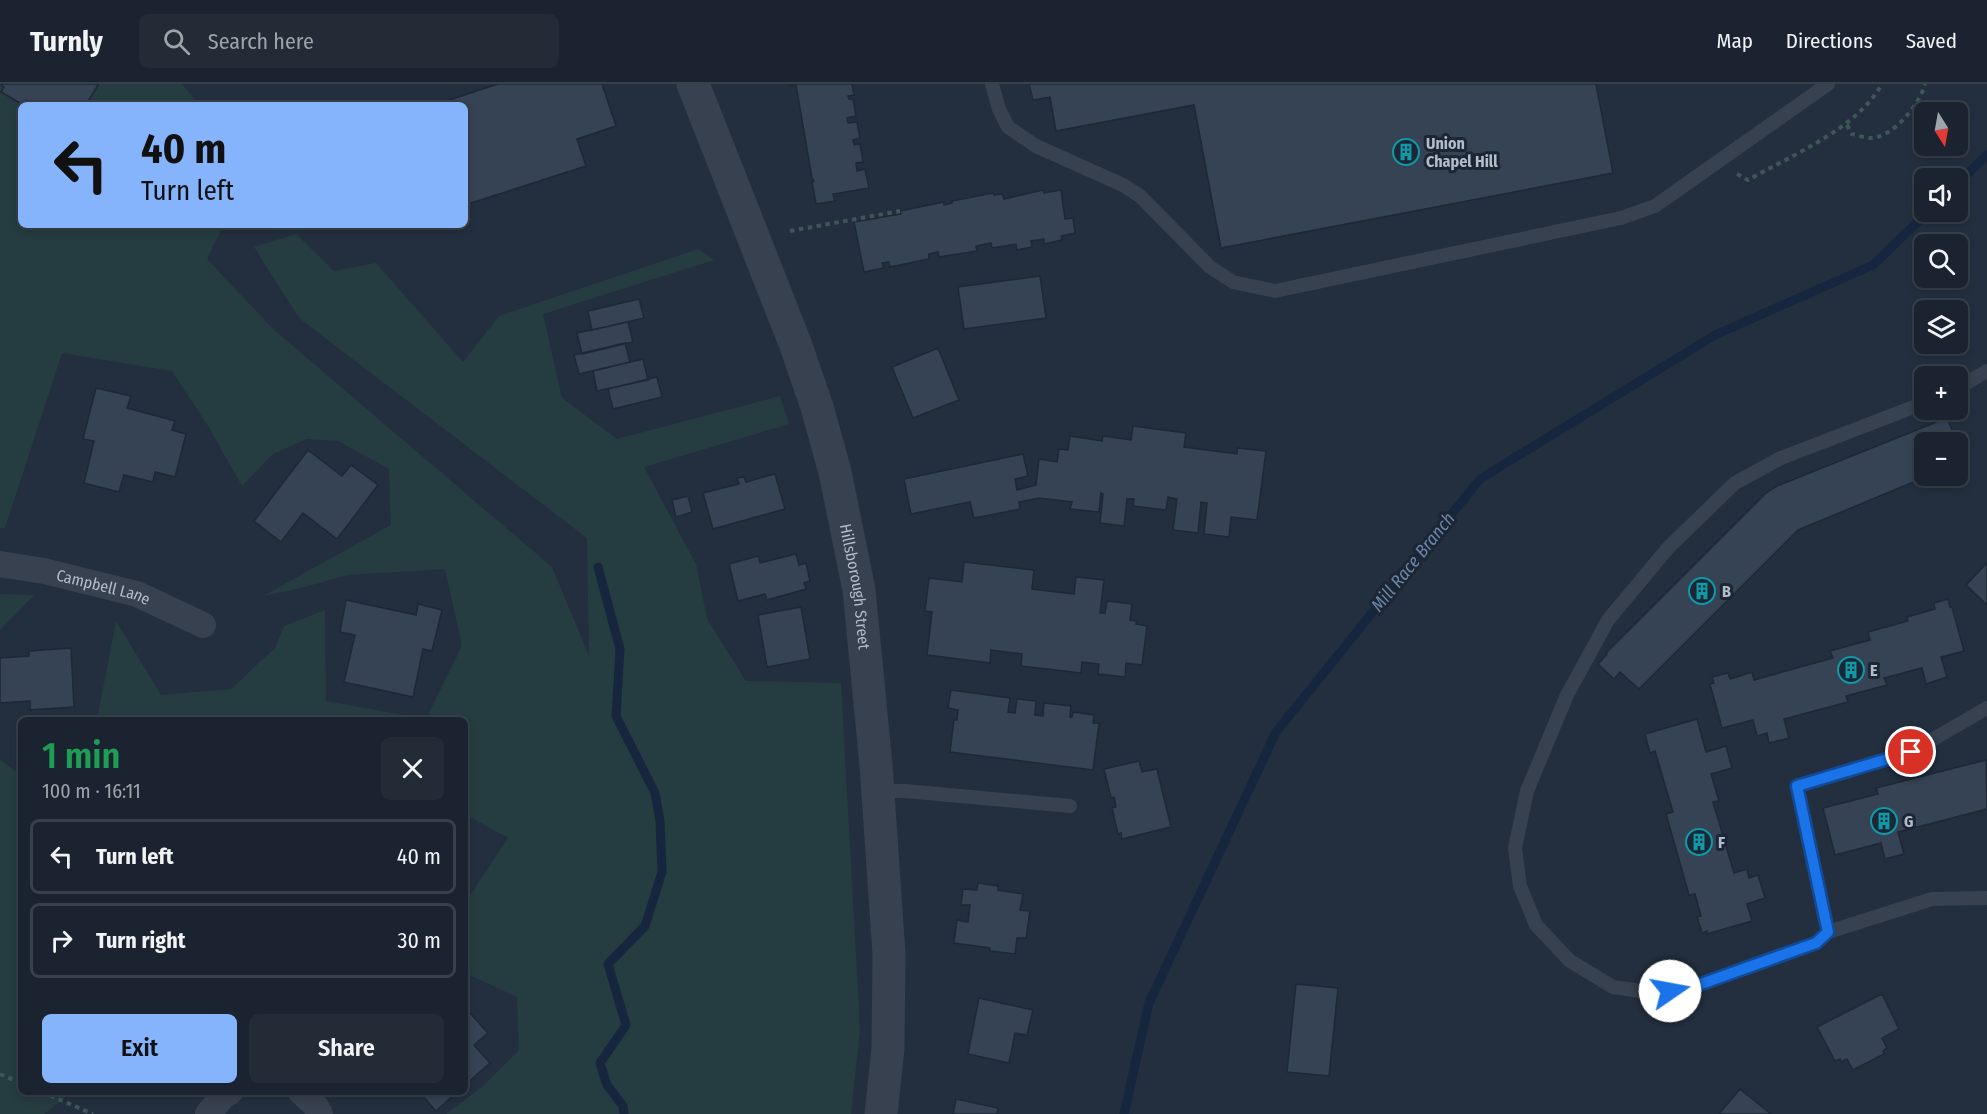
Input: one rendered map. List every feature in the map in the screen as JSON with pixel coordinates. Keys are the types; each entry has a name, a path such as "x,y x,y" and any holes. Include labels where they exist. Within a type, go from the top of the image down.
{"street":[{"name":"Hillsborough Street","path":"693,84 795,343 817,407 835,472 859,590 878,791 889,954 888,1048 881,1114"},
{"name":"Campbell Lane","path":"0,564 44,571 137,594 203,625"},
{"path":"208,1114 225,1095"},
{"path":"304,1095 320,1114"}],"lane":[{"path":"992,84 999,109 1008,127 1036,146 1123,185 1140,196 1210,267 1233,282 1275,291 1621,218 1655,206 1828,84"},
{"path":"1968,382 1987,371"},
{"path":"1914,407 1781,458 1735,483 1668,548 1608,620 1567,695 1527,791 1515,848 1520,886 1536,925 1570,961 1613,987 1653,993 1687,989 1816,943 1828,932 1932,899 1987,898"},
{"path":"1828,932 1797,786 1911,752 1987,708"},
{"path":"878,791 905,791 1070,806"}],"path":[{"path":"1714,164 1749,180 1847,125 1875,96 1882,84"},
{"path":"1847,125 1852,134 1871,138 1893,131 1922,96 1925,84"},
{"path":"790,231 900,211"},
{"path":"0,1074 18,1082"},
{"path":"49,1095 93,1114"}],"green space":[{"path":"0,84 182,84 197,102 18,102 18,228 222,228 207,259 273,329 552,567 589,656 587,538 299,318 254,247 296,234 334,271 376,263 463,362 499,316 698,249 714,260 543,314 562,398 617,439 780,396 789,424 644,467 696,564 707,619 746,681 841,683 860,1030 851,1114 446,1114 483,1086 519,1050 517,997 468,974 468,898 508,838 468,816 468,717 427,717 462,646 445,569 348,575 263,596 391,525 389,469 338,441 307,439 273,454 242,486 208,426 172,371 62,353 5,528 0,528"},
{"path":"0,594 34,595 0,630"},
{"path":"325,610 326,701 415,717 98,717 116,621 161,695 231,689 275,648 284,626"},
{"path":"0,760 18,773 18,1095 68,1095 44,1114 0,1114"}],"building":[{"path":"0,84 98,85 88,102 29,102 26,100 18,102 1,92 4,87"},
{"path":"498,84 602,84 616,126 577,139 586,166 468,204 468,102 443,102"},
{"path":"789,84 852,84 854,95 848,96 849,99 853,99 856,116 847,118 848,123 857,122 860,138 853,140 854,145 860,144 863,162 856,163 857,171 865,169 869,188 833,194 835,201 816,204 812,181 814,181 796,85 790,86"},
{"name":"Union Chapel Hill","path":"1029,84 1596,84 1613,173 1221,248 1194,105 1056,131 1050,97 1033,100"},
{"path":"1043,190 1044,193 1061,190 1065,219 1073,218 1075,233 1061,236 1062,240 1044,244 1044,239 1031,241 1032,247 1017,250 1016,244 992,248 991,243 976,246 977,251 939,257 938,252 929,254 929,259 890,267 889,262 882,263 884,268 864,272 854,222 993,193 994,195 1002,194 1004,199"},
{"path":"1040,276 1046,318 964,329 958,287"},
{"path":"639,299 644,318 592,330 588,311"},
{"path":"628,322 633,342 582,354 577,333"},
{"path":"625,343 630,362 579,374 574,355"},
{"path":"938,348 959,400 913,418 892,367"},
{"path":"643,359 648,380 597,391 593,371"},
{"path":"657,377 662,397 613,409 608,389"},
{"path":"96,388 131,396 127,408 175,421 172,430 186,434 175,477 155,472 153,482 124,475 119,492 84,483 94,441 83,439"},
{"name":"B","path":"1939,420 1948,420 1953,432 1914,432 1914,482 1798,530 1639,689 1620,672 1614,679 1598,664 1606,653 1766,493 1777,486"},
{"path":"1133,426 1186,433 1184,447 1237,454 1237,448 1266,451 1257,520 1231,517 1229,537 1204,534 1207,503 1201,502 1198,533 1173,530 1177,499 1168,497 1166,510 1133,506 1134,499 1127,499 1124,526 1100,523 1103,494 1101,493 1099,512 1070,509 1072,502 1039,498 1019,502 1020,509 974,518 970,502 911,514 904,479 1023,454 1028,476 1015,479 1017,490 1036,485 1039,459 1057,462 1059,449 1068,450 1070,436 1102,441 1103,436 1131,440"},
{"path":"308,450 342,476 351,465 378,485 337,539 303,513 281,542 254,521"},
{"path":"775,474 785,509 713,529 703,493 739,484 737,478 744,477 746,482"},
{"path":"688,496 692,512 676,517 672,500"},
{"path":"796,554 799,565 806,563 810,581 804,583 806,589 767,600 765,594 738,601 729,564 758,556 760,563"},
{"path":"964,562 1034,570 1032,589 1074,594 1076,577 1104,580 1100,613 1105,613 1107,601 1132,604 1130,620 1147,626 1142,665 1126,663 1125,677 1098,674 1099,664 1082,662 1081,673 1021,666 1022,654 991,650 990,663 927,655 932,612 925,611 929,578 962,582"},
{"path":"1987,563 1987,605 1966,585"},
{"name":"E","path":"1948,599 1964,651 1941,657 1947,677 1926,684 1922,668 1884,678 1887,685 1846,696 1848,702 1784,719 1789,738 1769,743 1767,733 1757,736 1753,720 1722,728 1710,684 1714,683 1712,677 1728,673 1730,679 1752,672 1754,680 1833,658 1830,651 1870,640 1868,632 1908,621 1907,617 1935,609 1934,603"},
{"path":"346,600 416,615 418,604 442,610 432,651 423,649 413,697 344,682 355,635 340,632"},
{"path":"801,607 810,659 767,667 758,615"},
{"path":"71,648 74,707 30,710 30,701 0,703 0,658 29,656 29,651"},
{"path":"951,690 1010,698 1008,712 1015,713 1017,699 1036,701 1035,715 1043,716 1044,703 1071,706 1070,717 1073,712 1094,715 1093,723 1099,723 1093,770 950,752 954,720 957,720 958,710 948,708"},
{"name":"F","path":"1697,719 1706,752 1726,746 1732,768 1711,774 1719,801 1713,802 1734,873 1747,869 1749,878 1758,875 1765,898 1747,904 1752,921 1707,934 1707,931 1702,933 1697,917 1701,916 1695,894 1689,895 1666,814 1673,812 1655,751 1650,753 1645,734"},
{"name":"G","path":"1986,760 1987,809 1898,832 1904,854 1885,859 1881,843 1835,855 1823,808 1878,794 1876,788"},
{"path":"1139,761 1142,772 1157,769 1171,827 1122,839 1121,833 1118,834 1112,808 1116,807 1114,797 1111,798 1104,769"},
{"path":"978,883 998,886 998,890 1023,894 1020,910 1030,911 1026,938 1017,938 1015,954 954,943 957,920 968,922 970,905 961,905 963,889 977,890"},
{"path":"1296,984 1338,988 1329,1076 1287,1072"},
{"path":"1882,994 1899,1029 1882,1038 1887,1048 1883,1051 1884,1054 1853,1070 1847,1059 1841,1062 1840,1059 1835,1061 1817,1027"},
{"path":"979,998 1033,1010 1027,1035 1015,1033 1009,1063 968,1054"},
{"path":"468,1013 488,1033 474,1045 490,1063 468,1082"},
{"path":"1740,1089 1771,1114 1719,1114"},
{"path":"422,1095 454,1095 436,1111"},
{"path":"956,1099 998,1108 997,1114 953,1114"}],"waterway":[{"name":"Mill Race Branch","path":"1968,173 1987,155"},
{"name":"Mill Race Branch","path":"1124,1114 1149,1003 1276,732 1480,479 1715,335 1873,265 1918,222"},
{"path":"598,567 620,649 616,716 655,793 660,821 662,872 645,926 608,964 626,1025 600,1063 607,1085 623,1106 624,1114"}],"place":[{"name":"Union Chapel Hill","path":"1406,152"},
{"name":"B","path":"1702,591"},
{"name":"E","path":"1851,670"},
{"name":"G","path":"1884,821"},
{"name":"F","path":"1699,842"}],"route":[{"path":"1670,991 1687,989 1816,943 1828,932 1797,786 1911,752"}]}
